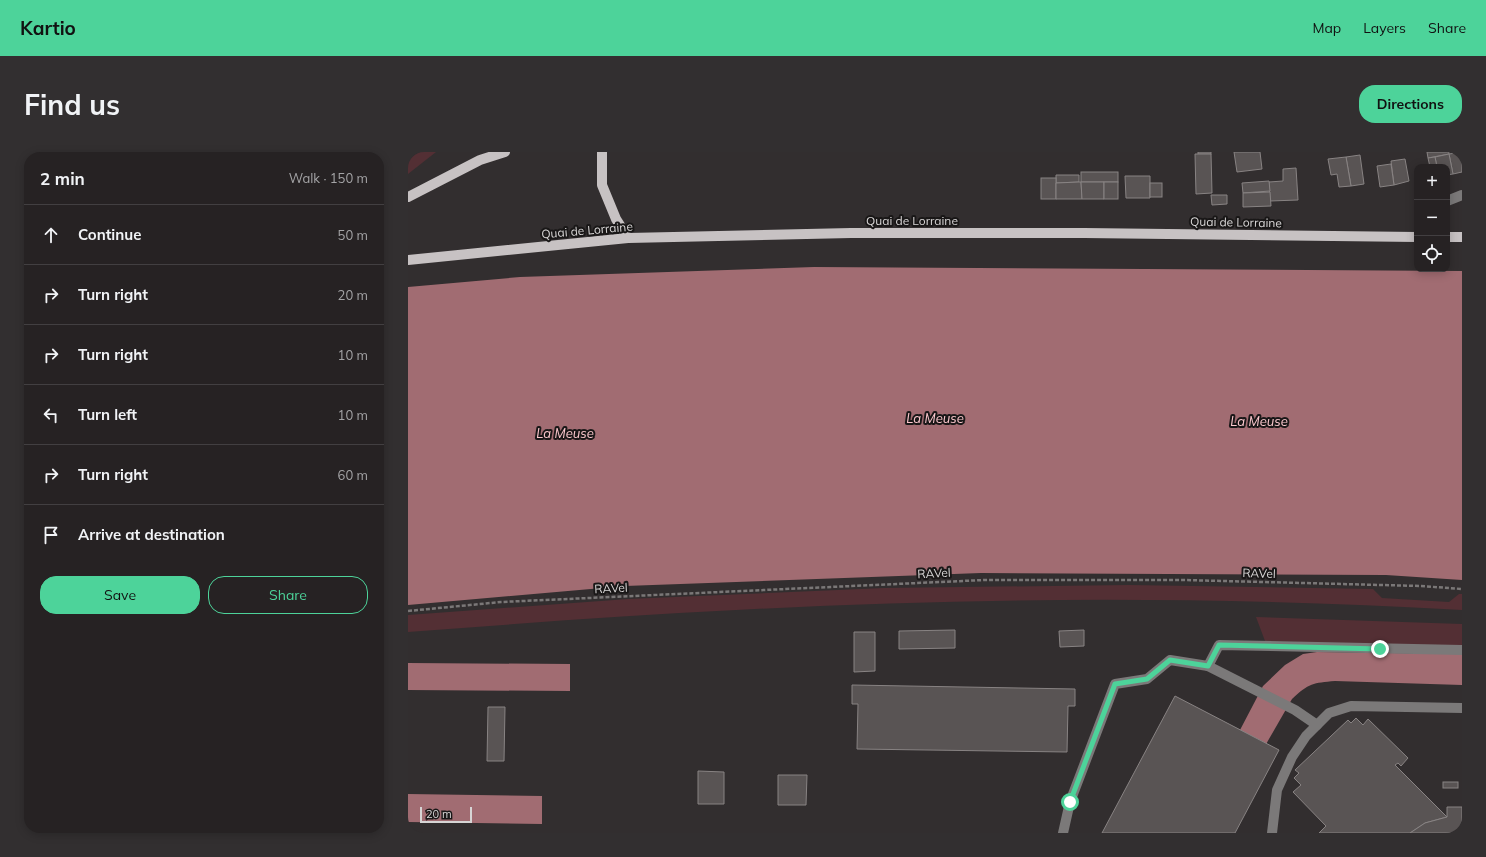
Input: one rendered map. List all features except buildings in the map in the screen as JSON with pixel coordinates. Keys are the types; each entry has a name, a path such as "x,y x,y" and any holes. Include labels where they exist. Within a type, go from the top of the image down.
{"main road":[{"path":"408,197 480,160 505,152"},
{"path":"602,152 602,185 616,219 628,238"},
{"name":"Quai de Lorraine","path":"408,260 628,238 851,233 1084,233 1414,237"},
{"path":"1450,237 1462,237"}],"street":[{"path":"1450,200 1462,195"},
{"path":"1208,666 1219,645 1462,650"},
{"path":"1063,833 1070,802 1115,684 1147,679 1170,660 1208,666 1295,710 1318,724"},
{"path":"1272,833 1277,790 1292,757 1306,736 1329,713 1351,706 1462,708"}],"path":[{"name":"RAVel","path":"408,611 501,602 984,580 1184,580 1413,586 1462,589"}],"shaded area":[{"path":"408,152 436,152 408,174"},
{"path":"1129,585 1373,589 1382,598 1449,602 1459,594 1462,594 1462,610 1371,605 1190,600 1008,601 827,606 695,612 408,632 408,615 628,599 884,588"},
{"path":"1256,617 1462,624 1462,646 1265,641"}],"water":[{"name":"La Meuse","path":"814,267 1414,271 1414,272 1462,271 1462,580 1386,575 981,573 625,586 408,605 408,287 520,277"},
{"path":"1317,652 1462,654 1462,685 1335,681 1316,683 1307,687 1292,699 1215,833 1173,833 1240,730 1263,686 1285,665 1303,654"},
{"path":"408,663 570,664 570,691 408,690"},
{"path":"408,794 542,796 542,824 408,822"}],"route":[{"path":"1070,802 1115,684 1147,679 1170,660 1208,666 1219,645 1380,649"}]}
